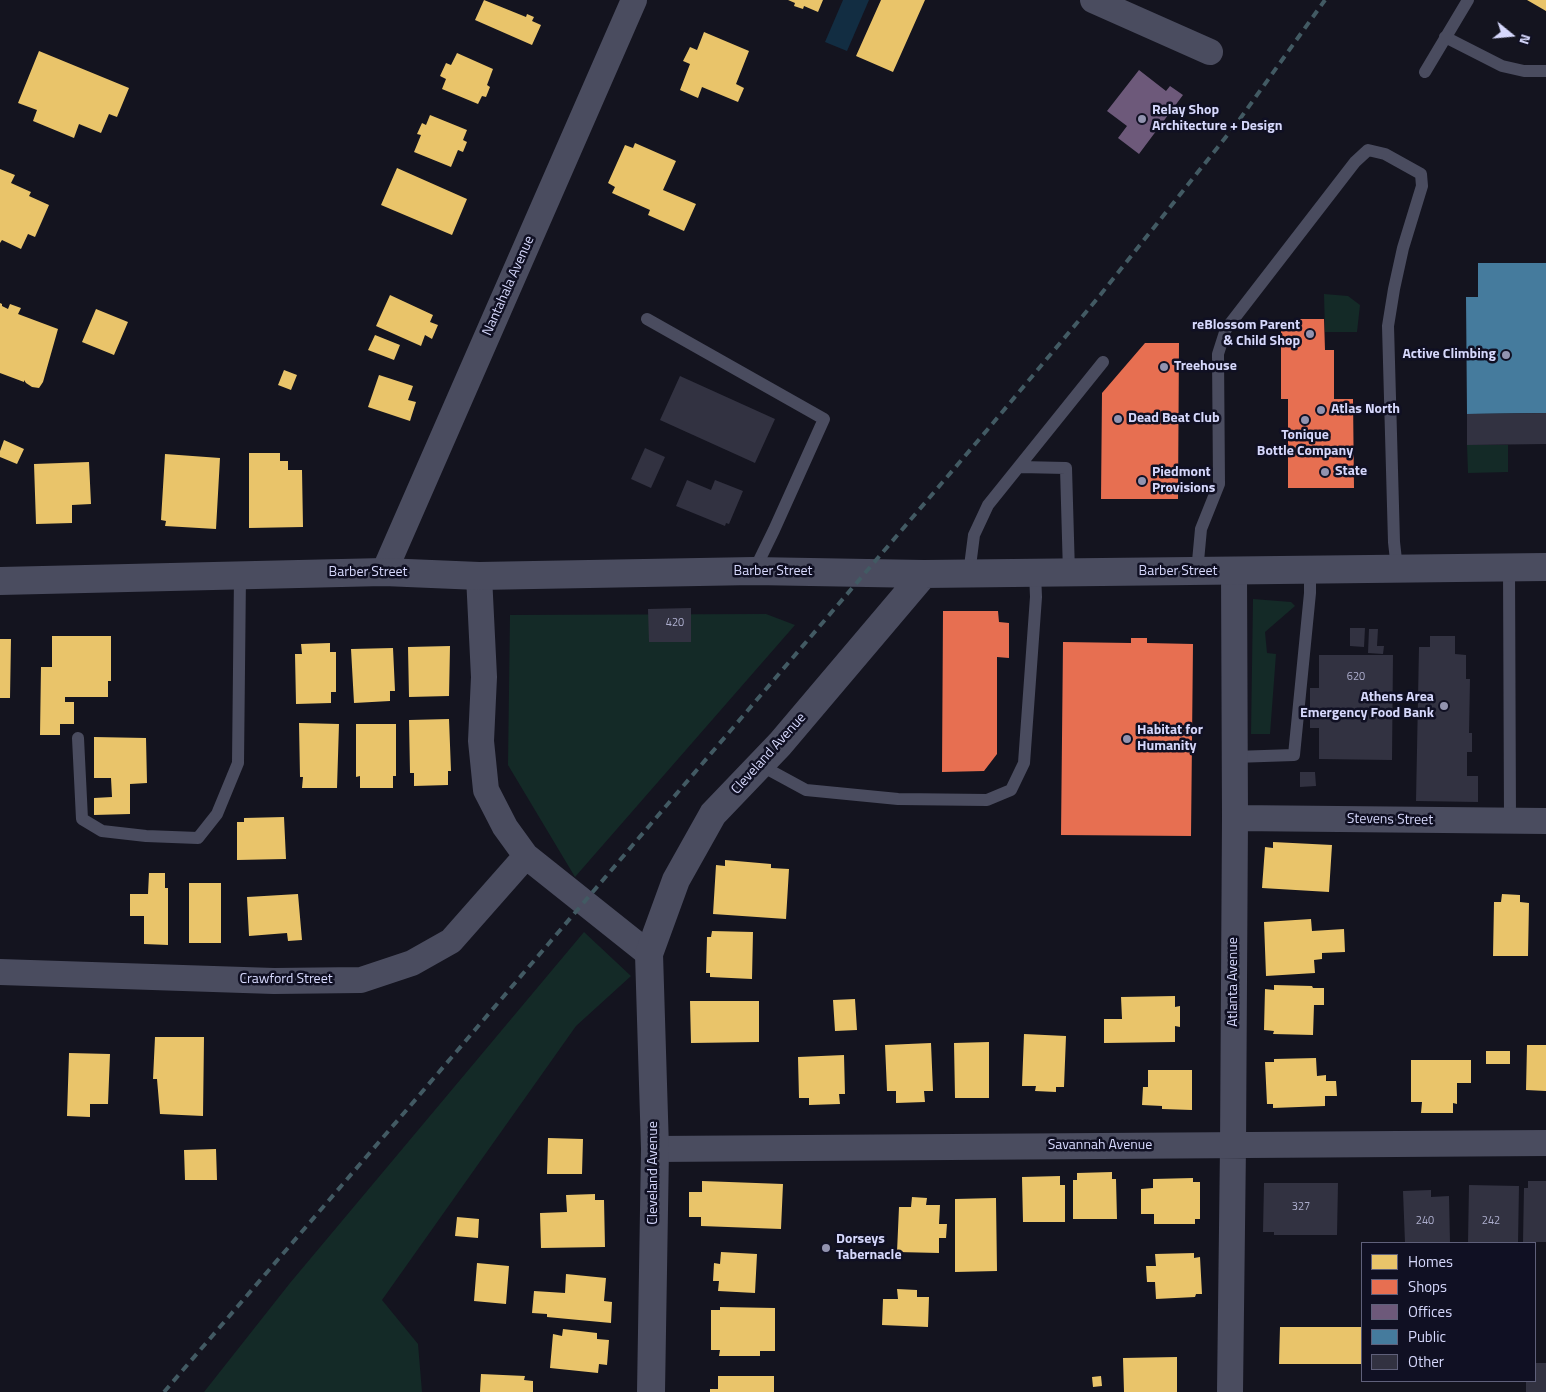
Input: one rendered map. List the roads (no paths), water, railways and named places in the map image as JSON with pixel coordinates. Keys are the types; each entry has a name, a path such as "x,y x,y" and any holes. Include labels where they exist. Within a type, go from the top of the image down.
{"street":[{"name":"Nantahala Avenue","path":"384,572 634,0"},
{"path":"1093,0 1210,52"},
{"name":"Barber Street","path":"0,581 384,572 480,576 754,571 969,574 1546,568"},
{"name":"Atlanta Avenue","path":"1230,1392 1235,818 1234,572"},
{"name":"Cleveland Avenue","path":"650,1392 655,1148 649,954 676,880 713,814 786,736 924,574"},
{"path":"480,576 484,677 481,741 486,790 505,827 526,856 649,954"},
{"name":"Stevens Street","path":"1235,818 1546,821"},
{"name":"Crawford Street","path":"0,972 274,981 361,980 412,963 450,941 526,856"},
{"name":"Savannah Avenue","path":"655,1148 1546,1144"}],"lane":[{"path":"1424,72 1468,0"},
{"path":"1445,37 1502,66 1524,71 1546,71"},
{"path":"1196,572 1201,529 1219,484 1218,354 1226,329 1355,162 1368,150 1385,154 1421,174 1422,186 1403,248 1388,326 1394,542 1397,569"},
{"path":"647,319 824,419 754,571"},
{"path":"969,574 974,535 988,505 1103,362"},
{"path":"1020,466 1066,468 1069,573"},
{"path":"1509,568 1510,821"},
{"path":"1234,757 1294,755 1310,593 1310,571"},
{"path":"760,765 806,790 889,798 987,800 1011,790 1024,763 1036,597 1035,573"},
{"path":"78,738 82,819 102,831 146,836 198,838 217,814 238,763 240,575"}],"water":[{"path":"843,0 869,0 847,51 825,42"}],"railway":[{"path":"164,1392 1097,299 1237,123 1325,0"}],"place":[{"name":"Relay Shop Architecture + Design","path":"1142,119"},
{"name":"reBlossom Parent & Child Shop","path":"1310,334"},
{"name":"Active Climbing","path":"1506,355"},
{"name":"Treehouse","path":"1164,367"},
{"name":"Atlas North","path":"1321,410"},
{"name":"Dead Beat Club","path":"1118,419"},
{"name":"Tonique Bottle Company","path":"1305,420"},
{"name":"State","path":"1325,472"},
{"name":"Piedmont Provisions","path":"1142,481"},
{"name":"Athens Area Emergency Food Bank","path":"1444,706"},
{"name":"Habitat for Humanity","path":"1127,739"},
{"name":"Dorseys Tabernacle","path":"826,1248"}]}
